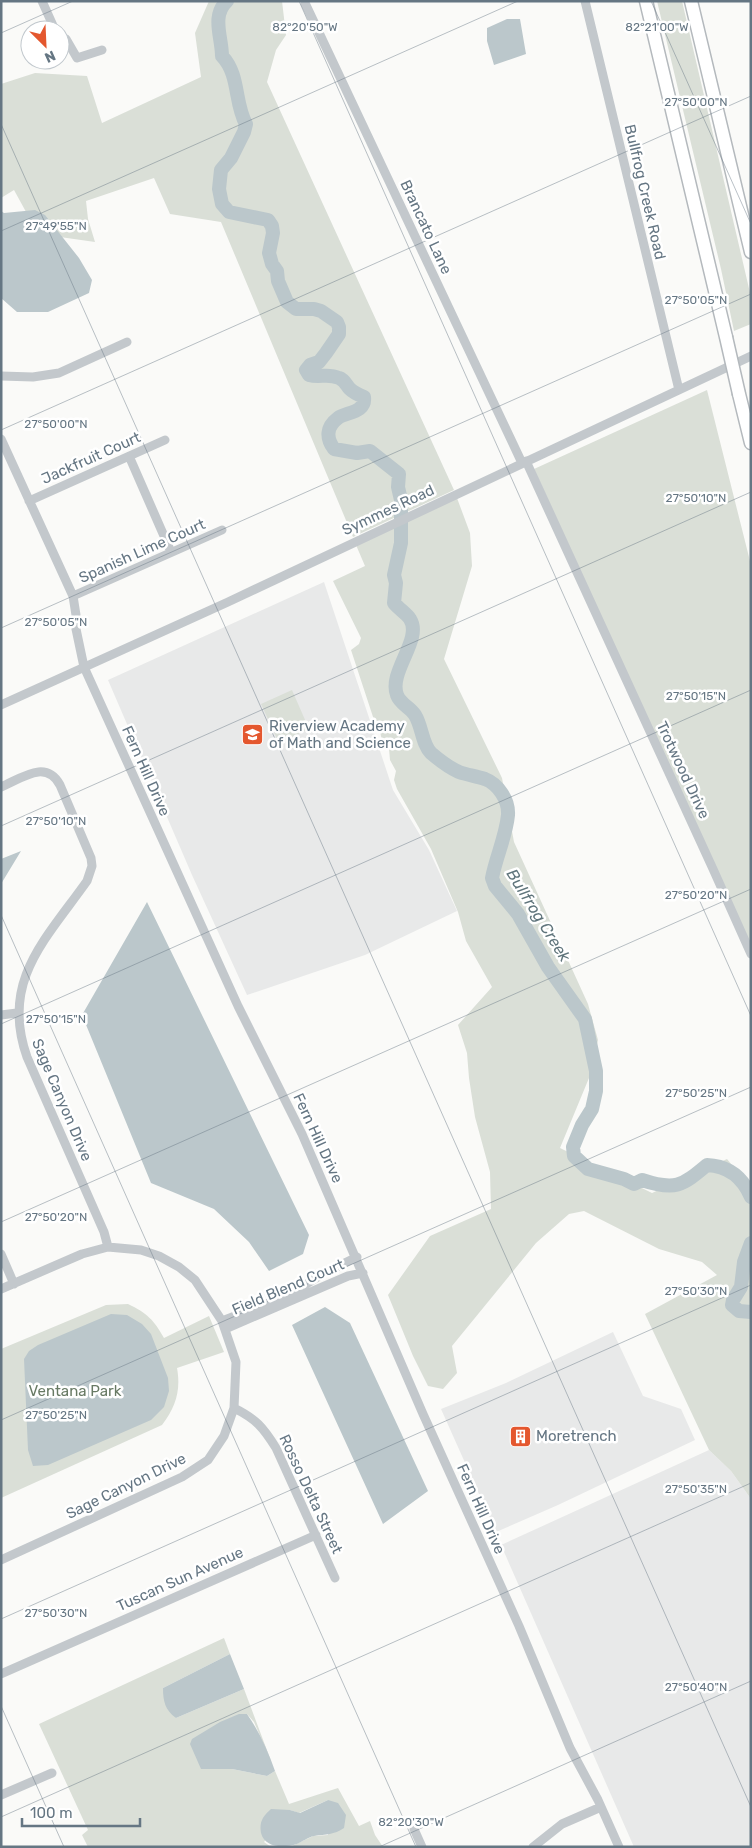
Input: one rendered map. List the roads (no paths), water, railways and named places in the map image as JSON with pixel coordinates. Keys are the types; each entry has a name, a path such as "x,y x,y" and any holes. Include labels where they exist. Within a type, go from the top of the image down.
{"highway":[{"path":"646,1 751,443"},
{"path":"691,1 751,252"}],"street":[{"path":"42,1 51,20"},
{"name":"Bullfrog Creek Road","path":"585,1 679,390"},
{"name":"Brancato Lane","path":"305,3 524,462"},
{"path":"70,46 77,58 102,50"},
{"path":"1,376 33,377 59,373 127,342"},
{"name":"Symmes Road","path":"1,703 242,596 371,533 751,356"},
{"name":"Fern Hill Drive","path":"1,439 73,596 76,629 84,667 238,1006 302,1134 357,1257 423,1414 519,1626 570,1748 619,1847"},
{"name":"Jackfruit Court","path":"29,500 165,440"},
{"path":"129,456 171,552"},
{"name":"Trotwood Drive","path":"524,462 751,954"},
{"name":"Spanish Lime Court","path":"73,596 222,530"},
{"name":"Sage Canyon Drive","path":"1,787 38,771 50,772 56,777 88,850 92,866 87,881 30,962 22,984 17,1013 19,1034 27,1057 104,1232 108,1247"},
{"path":"1,1015 17,1013"},
{"path":"1,1289 82,1254 108,1247 141,1250 179,1266 195,1280 223,1325"},
{"path":"1,1254 14,1284"},
{"name":"Field Blend Court","path":"223,1325 289,1294 324,1273 357,1257"},
{"name":"Field Blend Court","path":"223,1325 348,1276 363,1272"},
{"name":"Sage Canyon Drive","path":"1,1560 182,1477 208,1460 224,1436 234,1408 236,1362 223,1325"},
{"name":"Rosso Delta Street","path":"234,1408 252,1417 264,1428 276,1448 335,1578"},
{"name":"Tuscan Sun Avenue","path":"1,1674 316,1534"},
{"path":"1,1795 52,1772"},
{"path":"539,1845 562,1824 601,1808"},
{"path":"414,1829 422,1847"}],"waterway":[{"name":"Bullfrog Creek","path":"227,1 219,13 218,20 222,56 232,72 242,116 246,124 231,158 221,170 219,189 222,204 229,212 268,220 272,226 273,233 269,253 287,302 296,309 321,311 337,322 339,334 319,362 310,365 306,370 309,375 331,376 341,379 357,394 364,397 364,402 359,409 341,416 331,425 328,433 334,449 357,453 370,451 399,474 401,543 394,575 396,583 394,603 409,617 413,627 409,646 397,676 397,695 400,701 415,715 426,745 431,753 459,772 490,781 505,798 508,809 507,823 492,878 495,886 518,914 548,967 585,1019 596,1071 596,1091 592,1109 582,1125 573,1147 574,1156 588,1169 624,1179 634,1184 642,1180 670,1186 684,1182 707,1165 715,1166 734,1174 744,1184 751,1197"},
{"name":"Bullfrog Creek","path":"751,1243 744,1262 741,1287 732,1305 739,1311 751,1312"}],"place":[{"name":"Riverview Academy of Math and Science","path":"253,735"},
{"name":"Moretrench","path":"520,1436"}],"park label":[{"name":"Ventana Park","path":"75,1391"}]}
